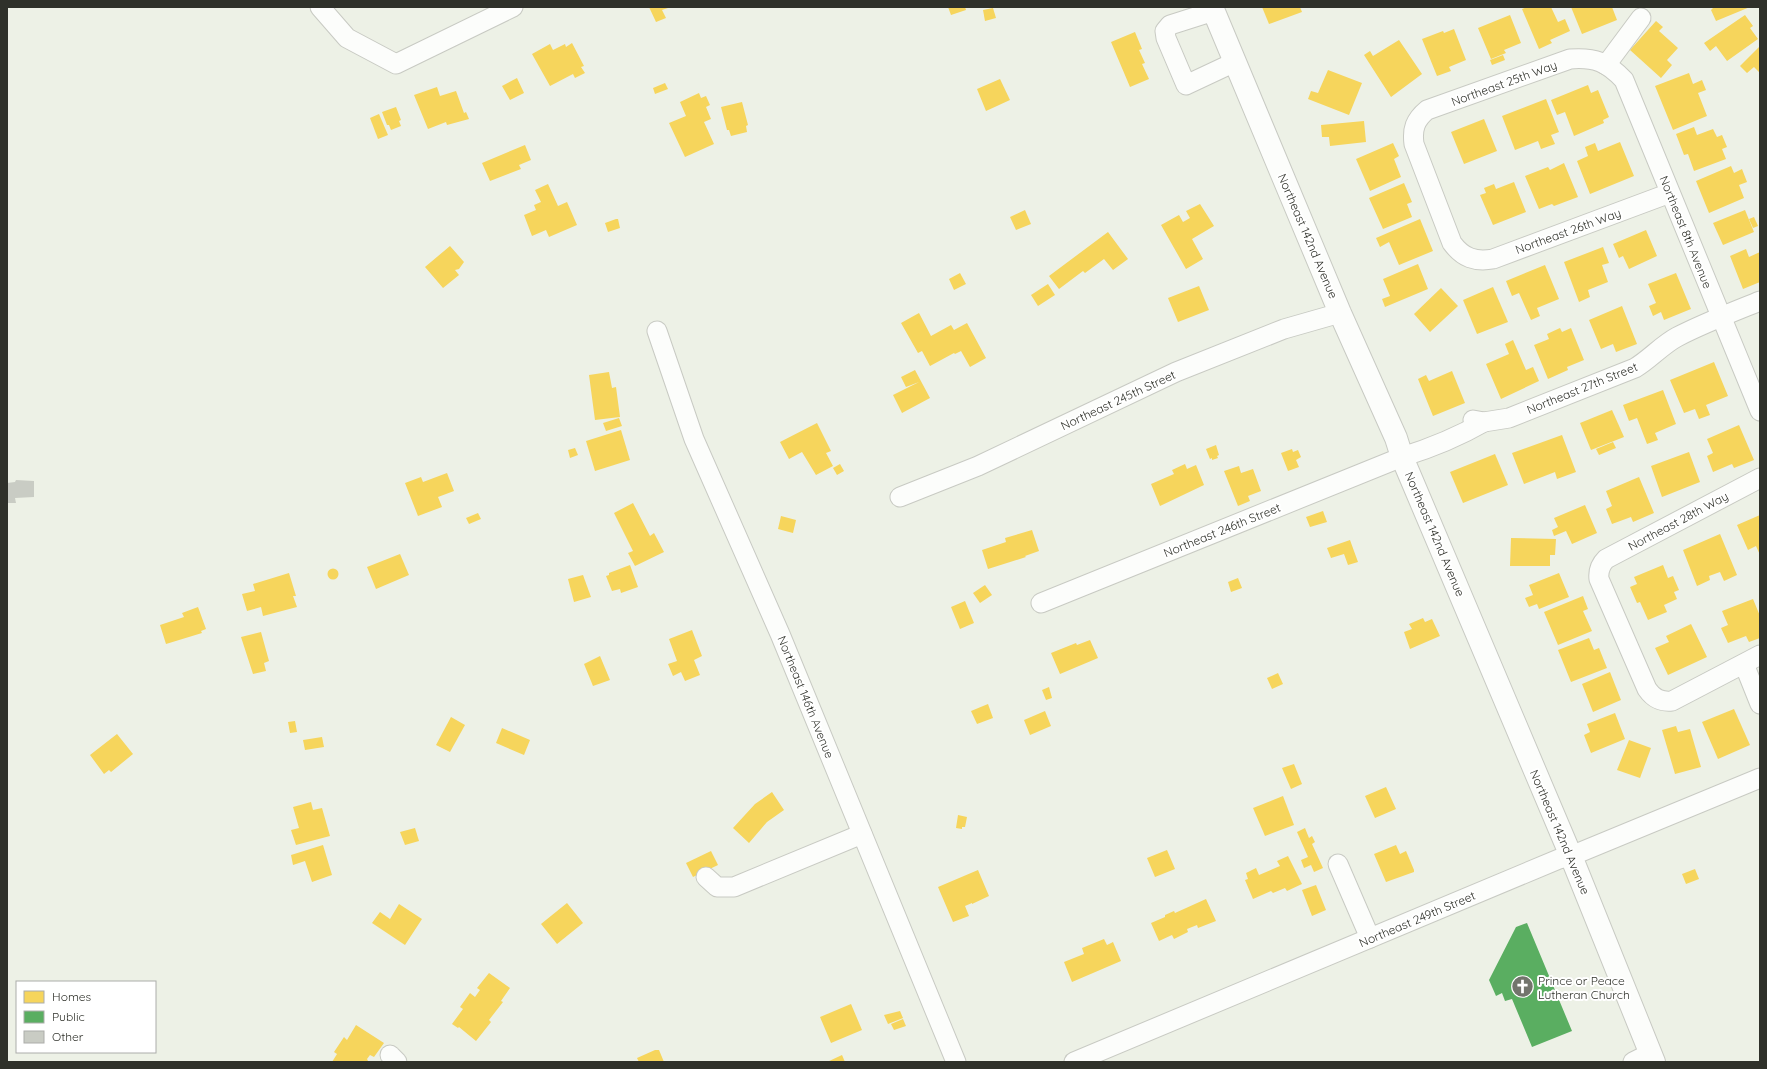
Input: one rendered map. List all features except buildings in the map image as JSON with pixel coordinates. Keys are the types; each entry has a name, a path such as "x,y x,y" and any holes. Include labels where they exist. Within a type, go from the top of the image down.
{"main road":[{"name":"Northeast 142nd Avenue","path":"1213,9 1340,313 1396,438 1402,457 1571,856 1646,1059"}],"street":[{"path":"320,7 347,38 396,64 513,7"},
{"path":"1213,9 1170,25 1166,31 1166,38 1186,85 1235,62"},
{"path":"1603,63 1641,18"},
{"name":"Northeast 25th Way","path":"1465,256 1457,250 1452,243 1414,144 1414,125 1420,116 1427,110 1570,60 1585,58 1603,63"},
{"name":"Northeast 8th Avenue","path":"1603,63 1613,69 1624,80 1760,411"},
{"name":"Northeast 26th Way","path":"1465,256 1474,260 1493,259 1670,193"},
{"name":"Northeast 27th Street","path":"1402,457 1432,448 1466,433 1484,422 1509,418 1635,368 1647,361 1663,346 1677,337 1760,301"},
{"name":"Northeast 245th Street","path":"900,497 978,466 1176,372 1284,328 1340,313"},
{"name":"Northeast 146th Avenue","path":"657,331 694,439 780,634 956,1062"},
{"name":"Northeast 246th Street","path":"1041,603 1402,457"},
{"name":"Northeast 28th Way","path":"1752,659 1679,698 1672,701 1657,700 1647,689 1599,579 1599,568 1606,559 1760,478"},
{"path":"1752,659 1760,704"},
{"name":"Northeast 249th Street","path":"1074,1062 1559,859 1571,856 1760,778"},
{"path":"706,877 717,887 734,887 862,834"},
{"path":"1338,864 1370,938"}],"place":[{"name":"Prince or Peace Lutheran Church","path":"1523,987"}]}
